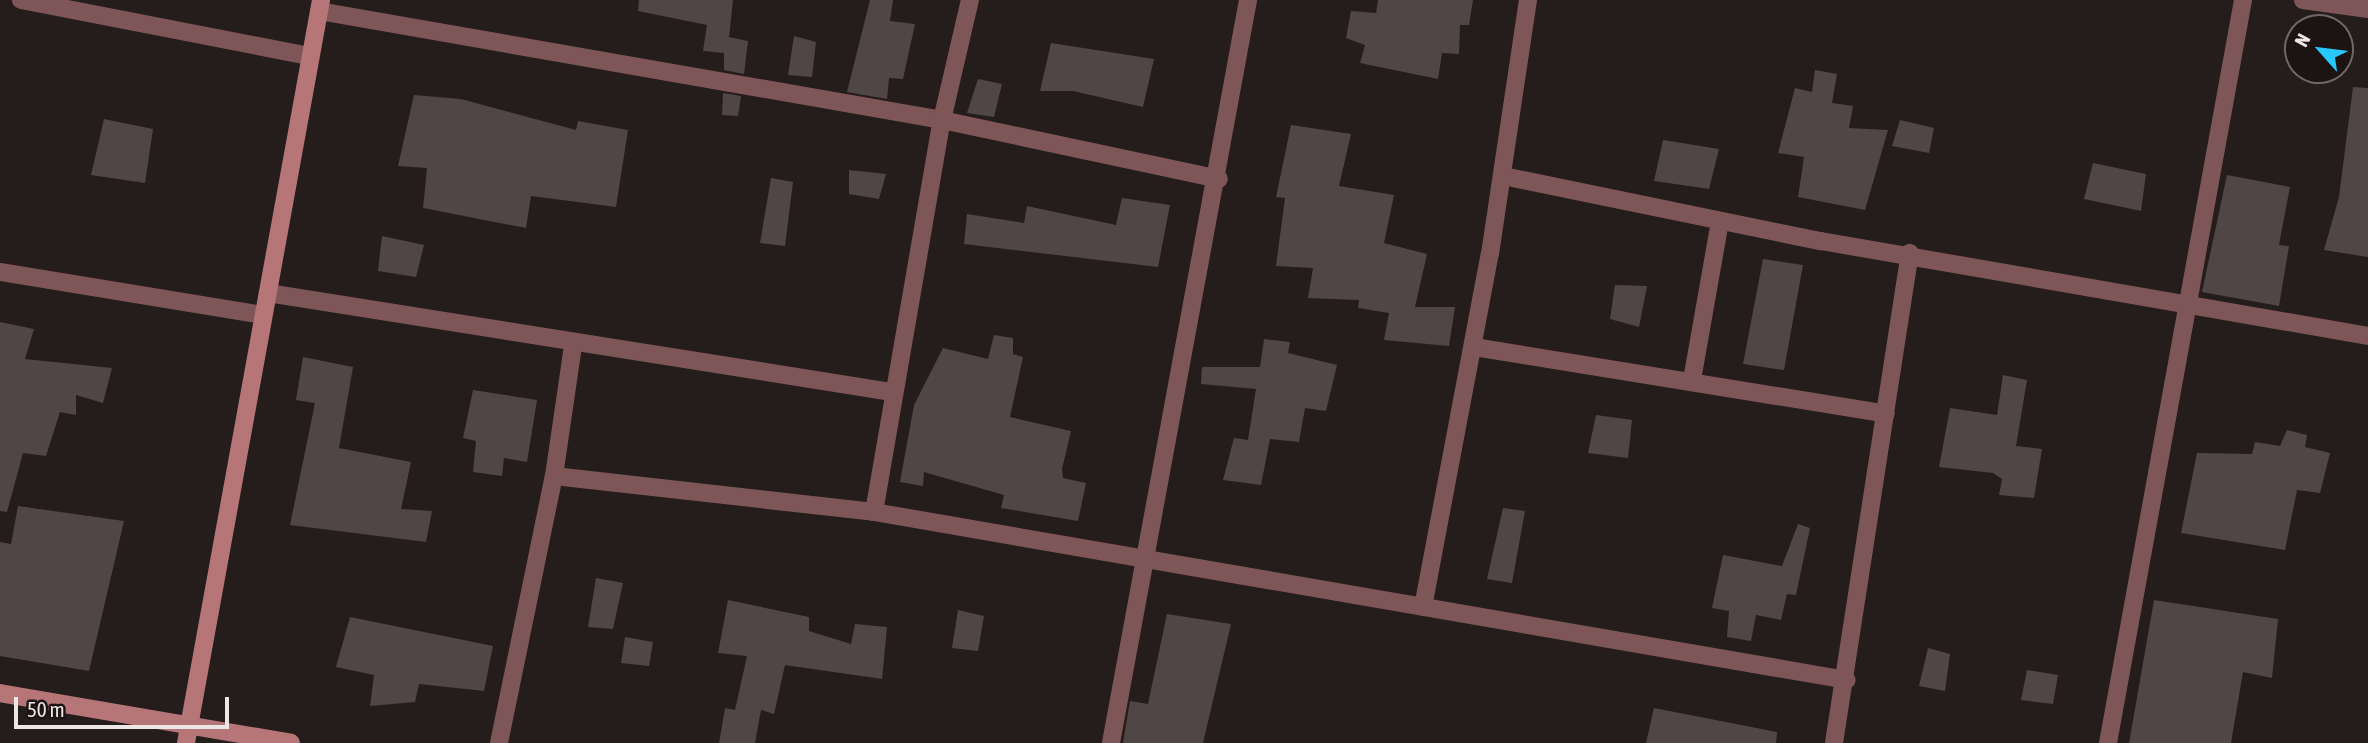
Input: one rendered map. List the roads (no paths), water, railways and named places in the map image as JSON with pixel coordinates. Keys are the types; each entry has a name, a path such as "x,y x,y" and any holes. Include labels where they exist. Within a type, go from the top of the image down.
{"street":[{"path":"21,0 310,56"},
{"path":"874,512 892,392 942,120 970,0"},
{"path":"1111,743 1144,558 1219,179 1248,0"},
{"path":"1423,607 1474,348 1503,176 1528,0"},
{"path":"2108,743 2243,0"},
{"path":"2303,0 2368,9"},
{"path":"188,735 320,5 942,120 1219,179"},
{"path":"1503,176 1720,221 2189,301 2368,336"},
{"path":"1692,380 1720,221"},
{"path":"1834,743 1847,680 1910,253"},
{"path":"0,272 263,315"},
{"path":"268,293 573,346 892,392"},
{"path":"499,743 554,476 573,346"},
{"path":"1474,348 1692,380 1886,414"},
{"path":"554,476 874,512 1847,680"},
{"path":"0,693 188,735 291,743"}]}
